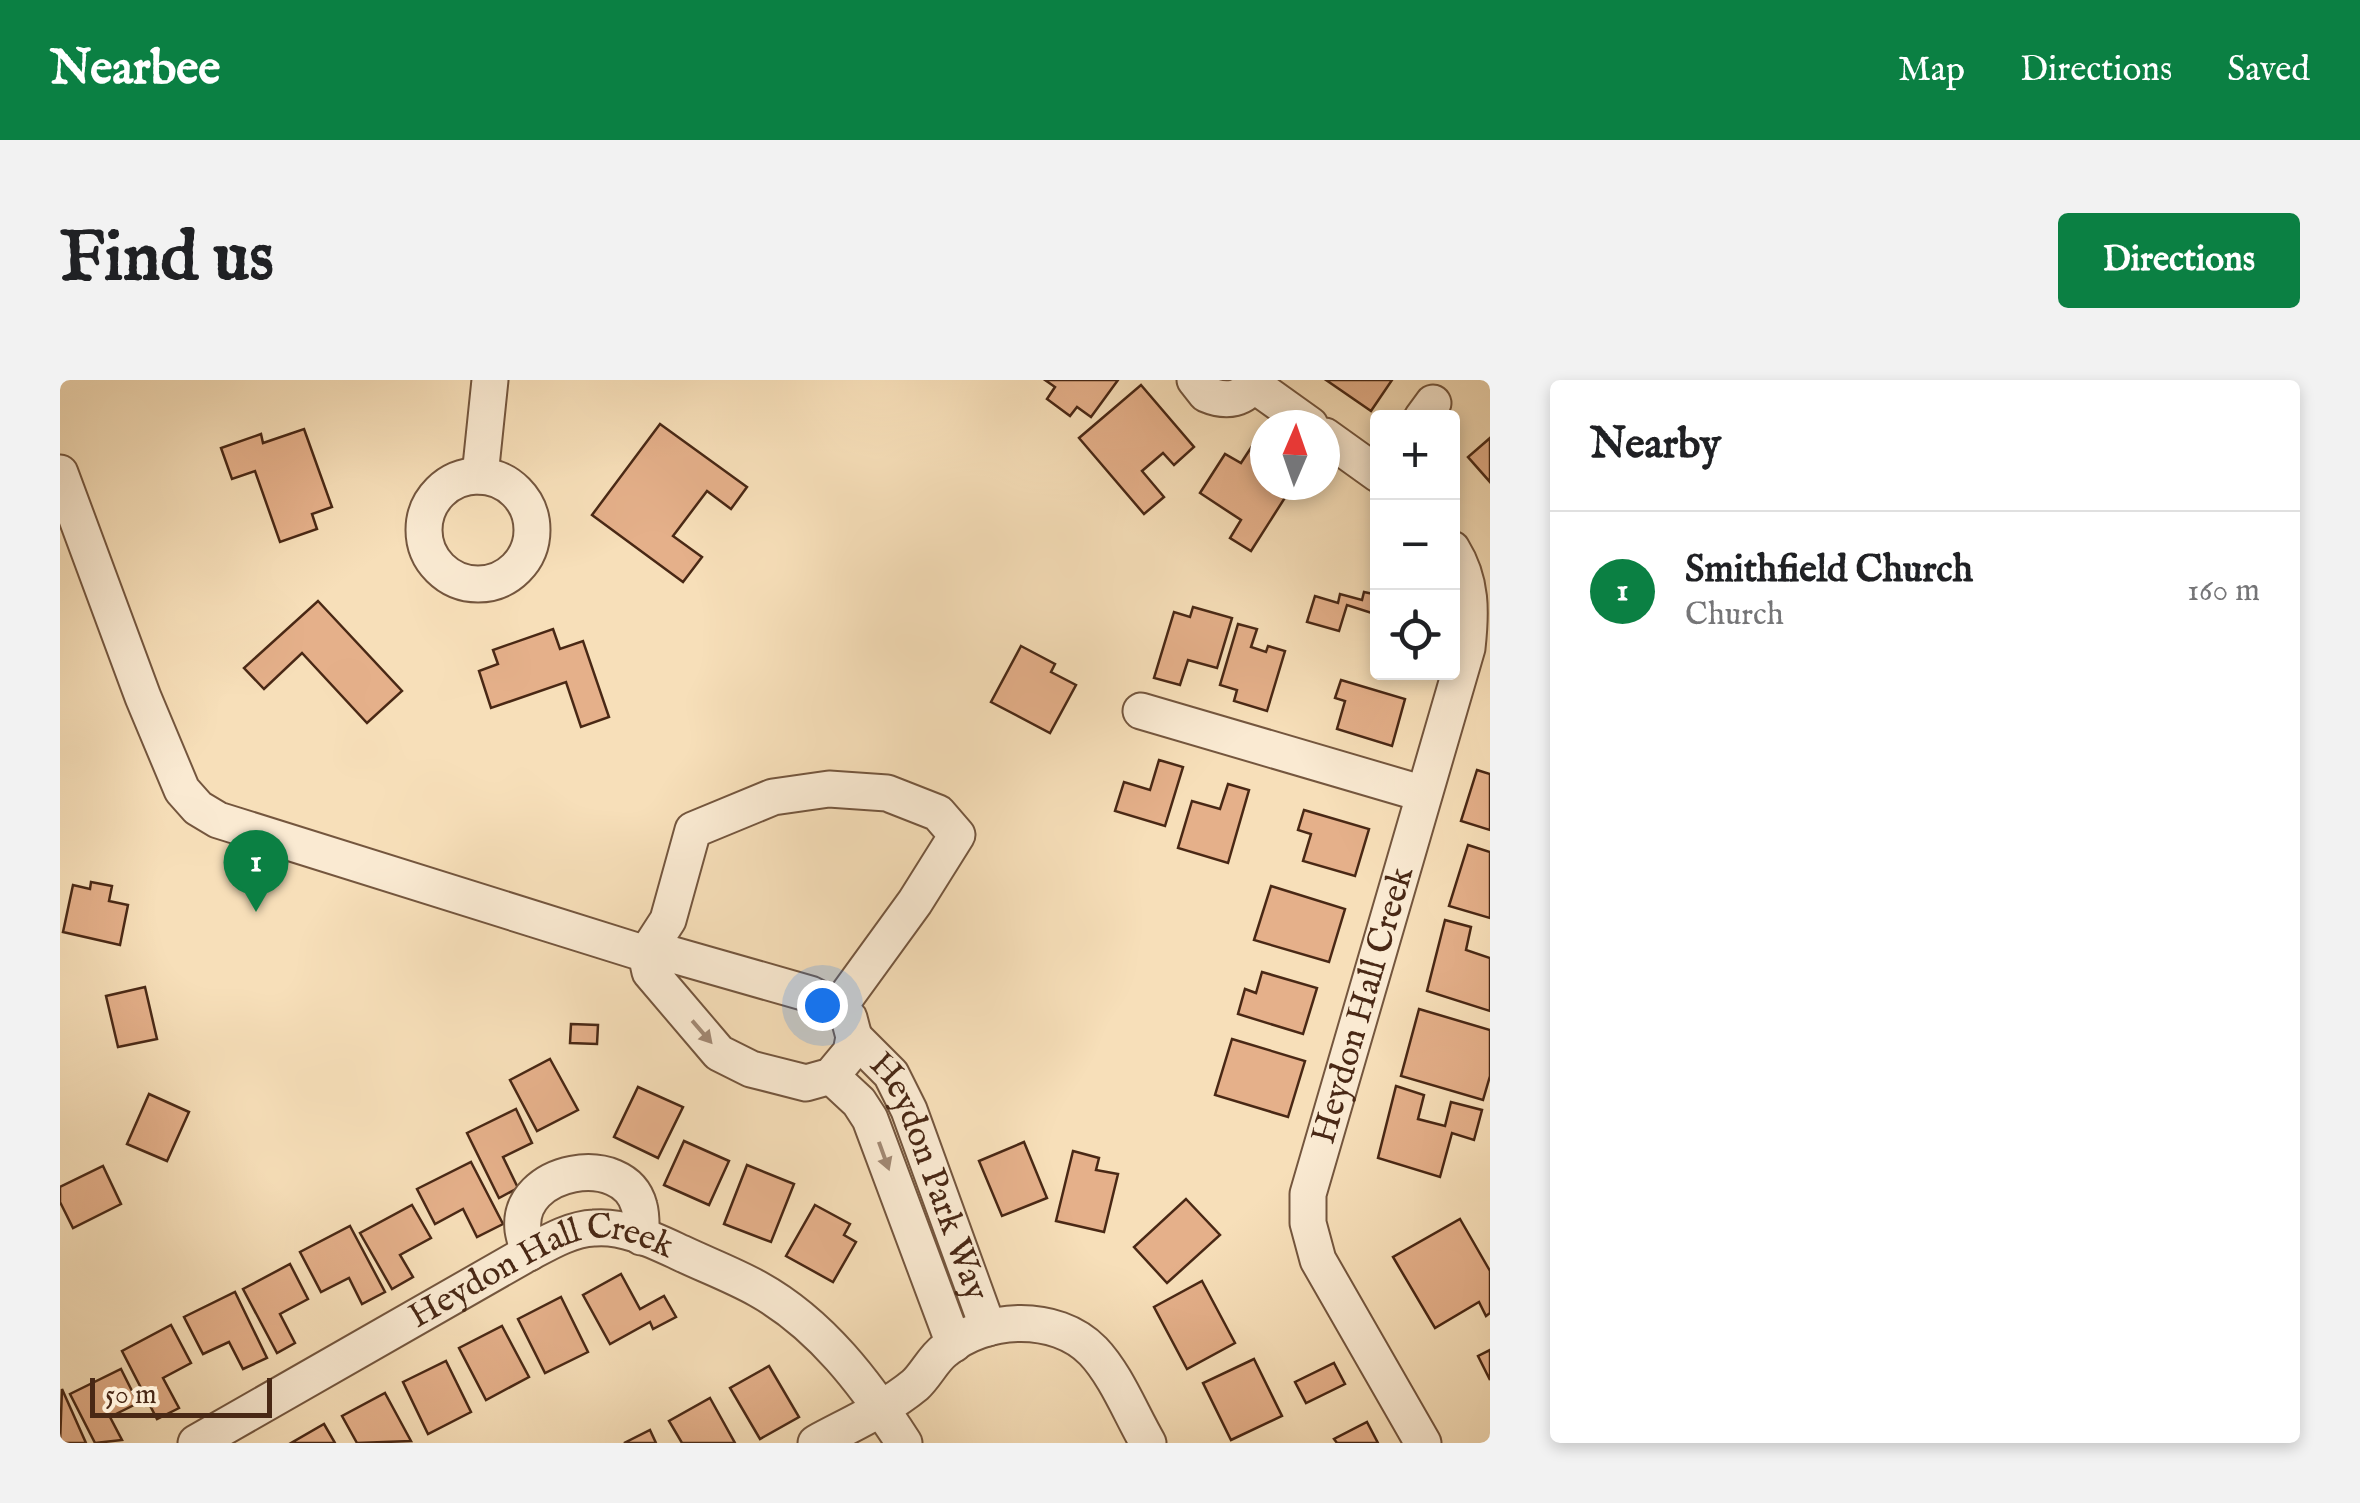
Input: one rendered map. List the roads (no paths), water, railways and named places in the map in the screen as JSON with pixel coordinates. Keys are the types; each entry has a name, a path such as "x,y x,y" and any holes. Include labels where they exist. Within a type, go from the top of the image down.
{"street":[{"path":"480,476 490,380"},
{"path":"1195,380 1206,394 1218,399 1244,394 1255,382 1291,410"},
{"path":"1340,447 1370,468"},
{"path":"60,473 143,697 182,790 198,808 218,820 646,954 670,954 810,994 846,1022"},
{"name":"Heydon Hall Creek","path":"1423,1443 1318,1260 1308,1223 1308,1194 1467,648 1472,611 1467,579 1460,565"},
{"path":"1141,711 1424,794"},
{"path":"829,789 887,793 938,813 956,835 846,1022 851,1052 831,1076 806,1083 786,1080 751,1069 720,1053 650,972 646,954 668,920 693,830 773,796 829,789"},
{"name":"Heydon Park Way","path":"846,1022 891,1074 909,1110 988,1328"},
{"name":"Heydon Park Way","path":"831,1076 859,1102 870,1119 954,1344"},
{"path":"529,1253 522,1228 526,1210 535,1192 568,1174 590,1171 610,1176 639,1202 641,1237"},
{"path":"906,1214 942,1201"},
{"name":"Heydon Hall Creek","path":"196,1443 529,1253 562,1236 592,1228 617,1229 641,1237 760,1290 812,1328 858,1376 904,1443"},
{"path":"816,1443 916,1384 944,1350 977,1330 1014,1324 1046,1326 1074,1336 1095,1353 1148,1443"}],"place":[{"name":"Smithfield Church","path":"256,912"}]}
